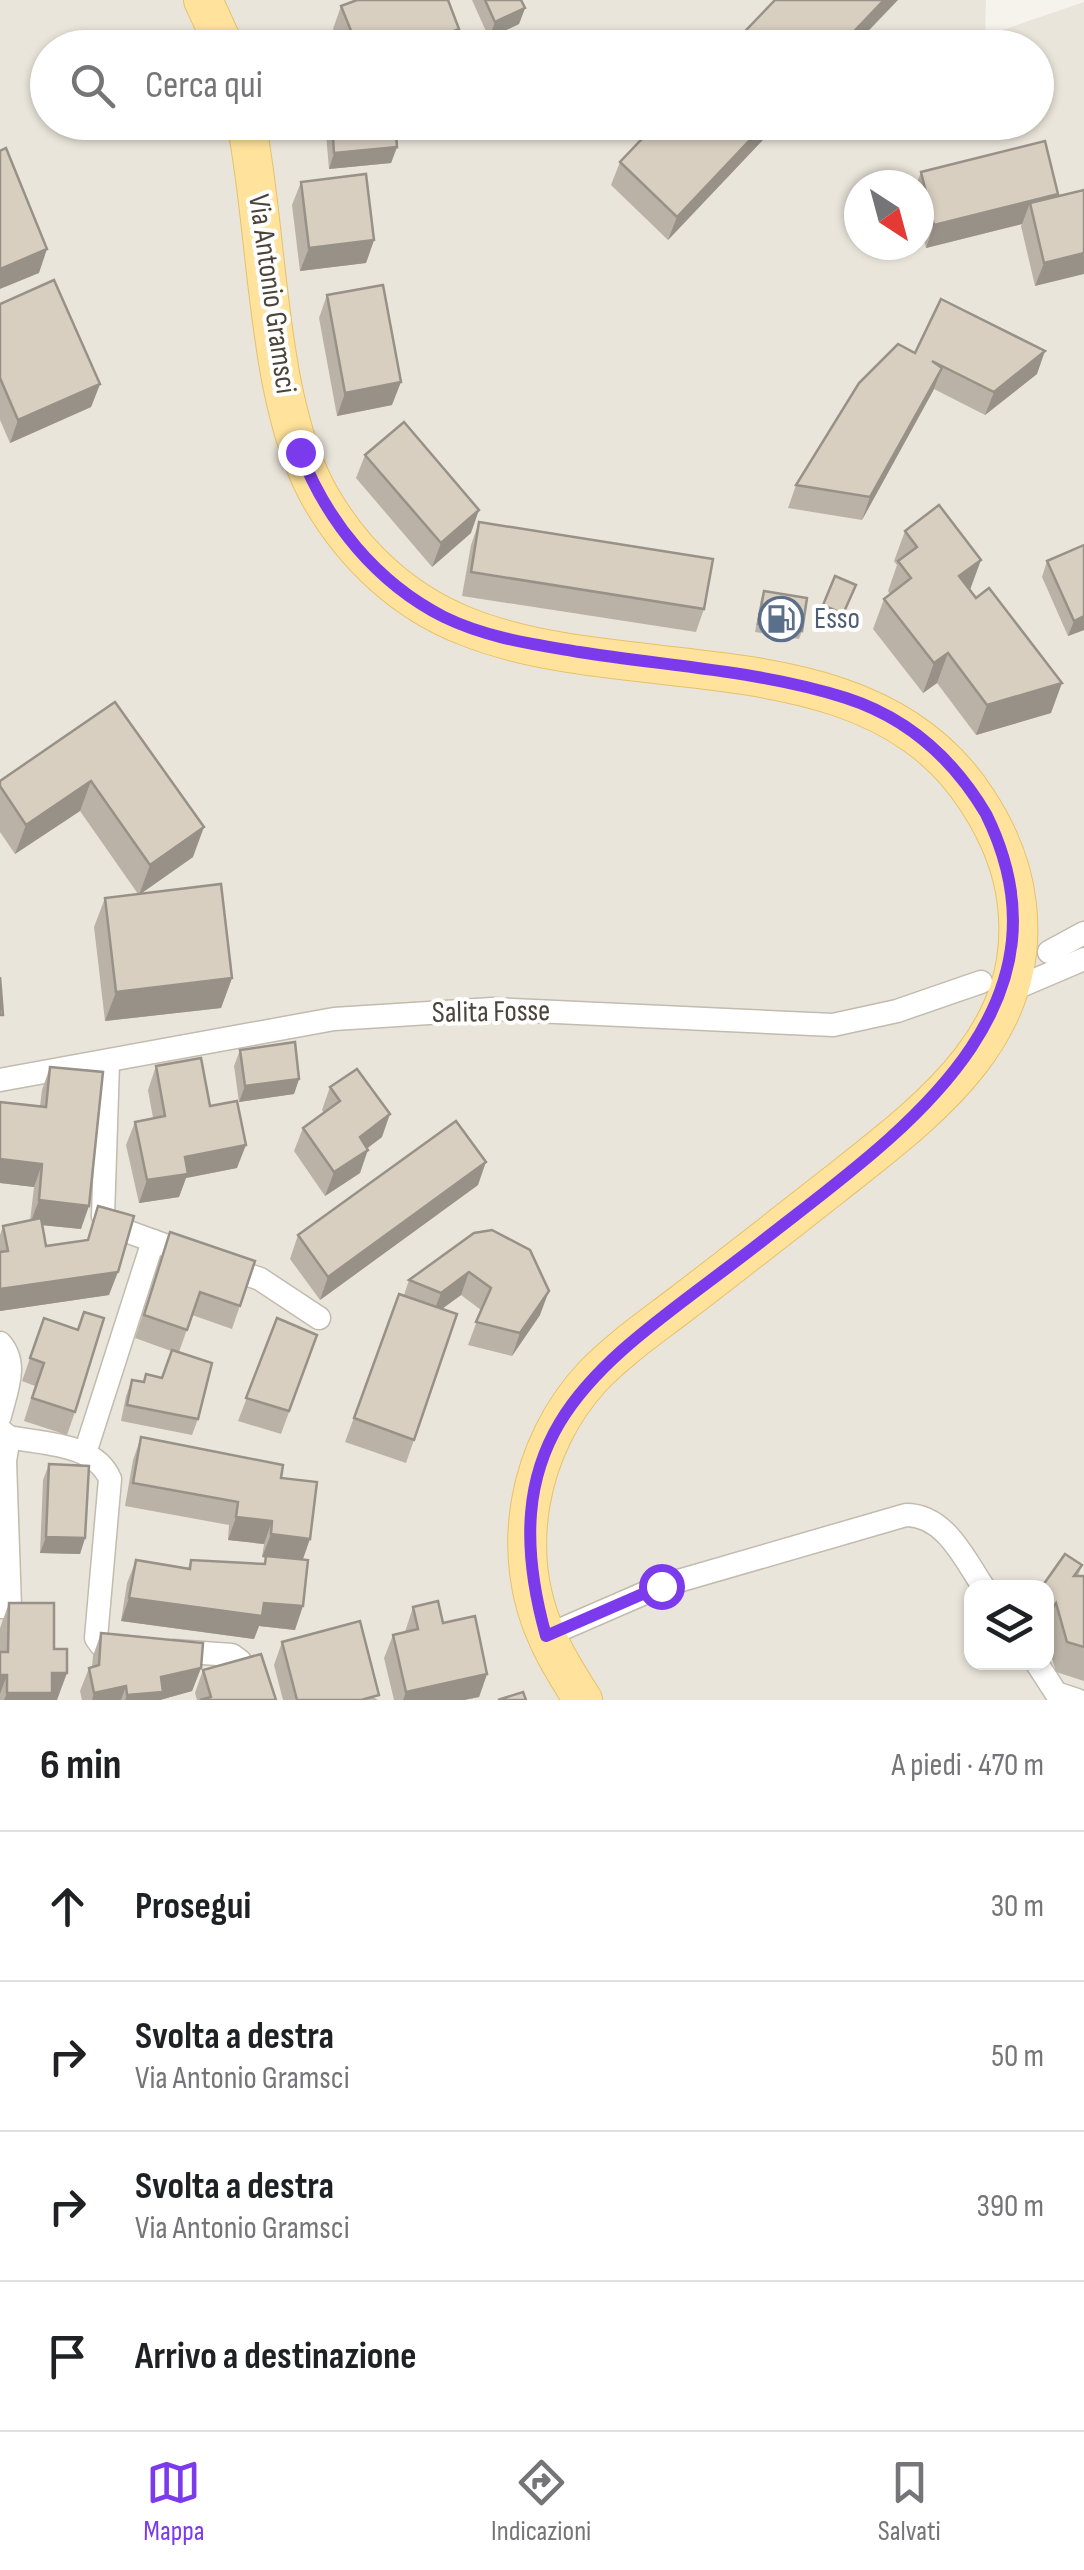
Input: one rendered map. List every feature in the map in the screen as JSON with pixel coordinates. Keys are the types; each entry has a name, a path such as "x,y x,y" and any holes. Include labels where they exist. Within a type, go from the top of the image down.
{"main road":[{"path":"202,0 216,30"},
{"name":"Via Antonio Gramsci","path":"249,140 293,430 311,479 355,547 408,595 470,628 520,642 844,697 897,720 934,748 968,785 1003,849 1017,903 1018,930 995,986 988,1040 933,1105 617,1354 568,1407 542,1456 528,1524 531,1581 546,1636 583,1700"}],"street":[{"path":"1049,952 1084,933"},
{"name":"Salita Fosse","path":"0,1080 108,1064 292,1025 476,1010 833,1024 995,986 1084,959"},
{"path":"108,1064 101,1211 111,1225 260,1279 319,1318"},
{"path":"85,1453 153,1241"},
{"path":"0,1343 10,1355 11,1369 3,1428 10,1607 0,1607"},
{"path":"3,1428 97,1458 110,1480 96,1641 232,1656 240,1661"},
{"path":"546,1636 661,1586 906,1515 922,1515 936,1524 978,1580"},
{"path":"1041,1670 1056,1692 1078,1700"}],"shaded area":[{"path":"0,0 986,0 985,30 30,30 30,140 1054,140 1054,30 1002,30 1084,2 1084,1700 0,1700"}],"building":[{"path":"357,0 448,0 459,29 351,30 341,6"},
{"path":"485,0 521,0 525,8 495,22"},
{"path":"775,0 884,0 855,30 746,30"},
{"path":"333,140 396,140 397,147 334,153"},
{"path":"641,140 750,140 677,217 620,162"},
{"path":"1045,141 1058,194 934,225 934,170 929,170"},
{"path":"6,148 47,249 0,269 0,151"},
{"path":"366,174 374,240 309,248 301,182"},
{"path":"1084,190 1084,253 1044,263 1030,203"},
{"path":"54,280 100,384 18,420 0,378 0,304"},
{"path":"383,285 401,382 345,393 327,295"},
{"path":"941,299 1045,351 994,392 932,361 942,368 870,497 796,485 859,383 898,344 915,353"},
{"path":"404,422 479,510 441,543 365,455"},
{"path":"939,505 981,560 959,576 976,598 989,588 1062,683 987,705 948,653 934,663 884,599 911,578 898,561 917,547 905,531"},
{"path":"479,522 713,559 704,609 471,572"},
{"path":"1084,545 1084,616 1074,621 1047,561"},
{"path":"835,576 856,585 843,614 823,605"},
{"path":"764,591 807,598 802,631 758,624"},
{"path":"115,702 204,827 150,865 91,781 26,825 0,786 0,781"},
{"path":"221,884 232,978 116,992 105,898"},
{"path":"295,1042 299,1079 245,1086 240,1050"},
{"path":"201,1058 210,1106 237,1101 246,1145 185,1157 188,1174 147,1180 135,1122 165,1116 156,1066"},
{"path":"50,1067 103,1072 89,1206 39,1200 42,1164 0,1159 0,1102 46,1107"},
{"path":"357,1069 390,1114 360,1137 368,1150 334,1172 303,1128 340,1101 330,1087"},
{"path":"456,1121 486,1162 328,1277 298,1235"},
{"path":"98,1206 134,1216 118,1272 0,1289 0,1252 8,1251 3,1226 41,1218 46,1246 88,1240"},
{"path":"492,1230 530,1250 549,1291 520,1333 476,1322 491,1288 469,1272 441,1293 409,1280 474,1233"},
{"path":"170,1232 255,1261 240,1306 200,1292 187,1330 144,1315"},
{"path":"399,1294 457,1314 414,1440 354,1418"},
{"path":"84,1312 104,1318 75,1412 32,1398 44,1363 30,1358 44,1318 78,1330"},
{"path":"277,1318 317,1335 289,1411 246,1398"},
{"path":"172,1350 212,1363 198,1419 127,1405 132,1380 144,1382 146,1374 162,1378"},
{"path":"141,1437 283,1465 281,1478 317,1482 310,1539 271,1534 272,1521 236,1517 238,1502 133,1483"},
{"path":"49,1464 89,1466 85,1538 46,1537"},
{"path":"1065,1554 1082,1565 1074,1576 1084,1576 1084,1647 1067,1642 1056,1603 1054,1606 1054,1580 1047,1580"},
{"path":"266,1556 308,1560 303,1606 264,1603 262,1616 129,1598 136,1560 190,1569 191,1560 265,1564"},
{"path":"438,1601 443,1623 475,1616 487,1674 406,1692 393,1635 418,1629 413,1607"},
{"path":"9,1603 54,1603 54,1649 67,1649 67,1673 52,1673 52,1693 7,1693 7,1675 0,1675 0,1652 8,1652"},
{"path":"360,1621 379,1695 361,1700 297,1700 282,1642"},
{"path":"101,1633 203,1643 201,1668 161,1677 163,1692 127,1695 126,1686 94,1693 89,1668 99,1665"},
{"path":"261,1654 276,1700 200,1700 211,1697 203,1670"},
{"path":"523,1692 526,1700 498,1700"}],"place":[{"name":"Esso","path":"781,619"}],"route":[{"path":"300,452 323,502 355,547 396,586 446,618 520,642 844,697 897,720 934,748 968,785 993,826 1012,877 1017,903 1016,959 998,1020 972,1064 909,1126 617,1354 576,1395 546,1444 531,1493 528,1552 531,1581 546,1636 661,1586"}]}
